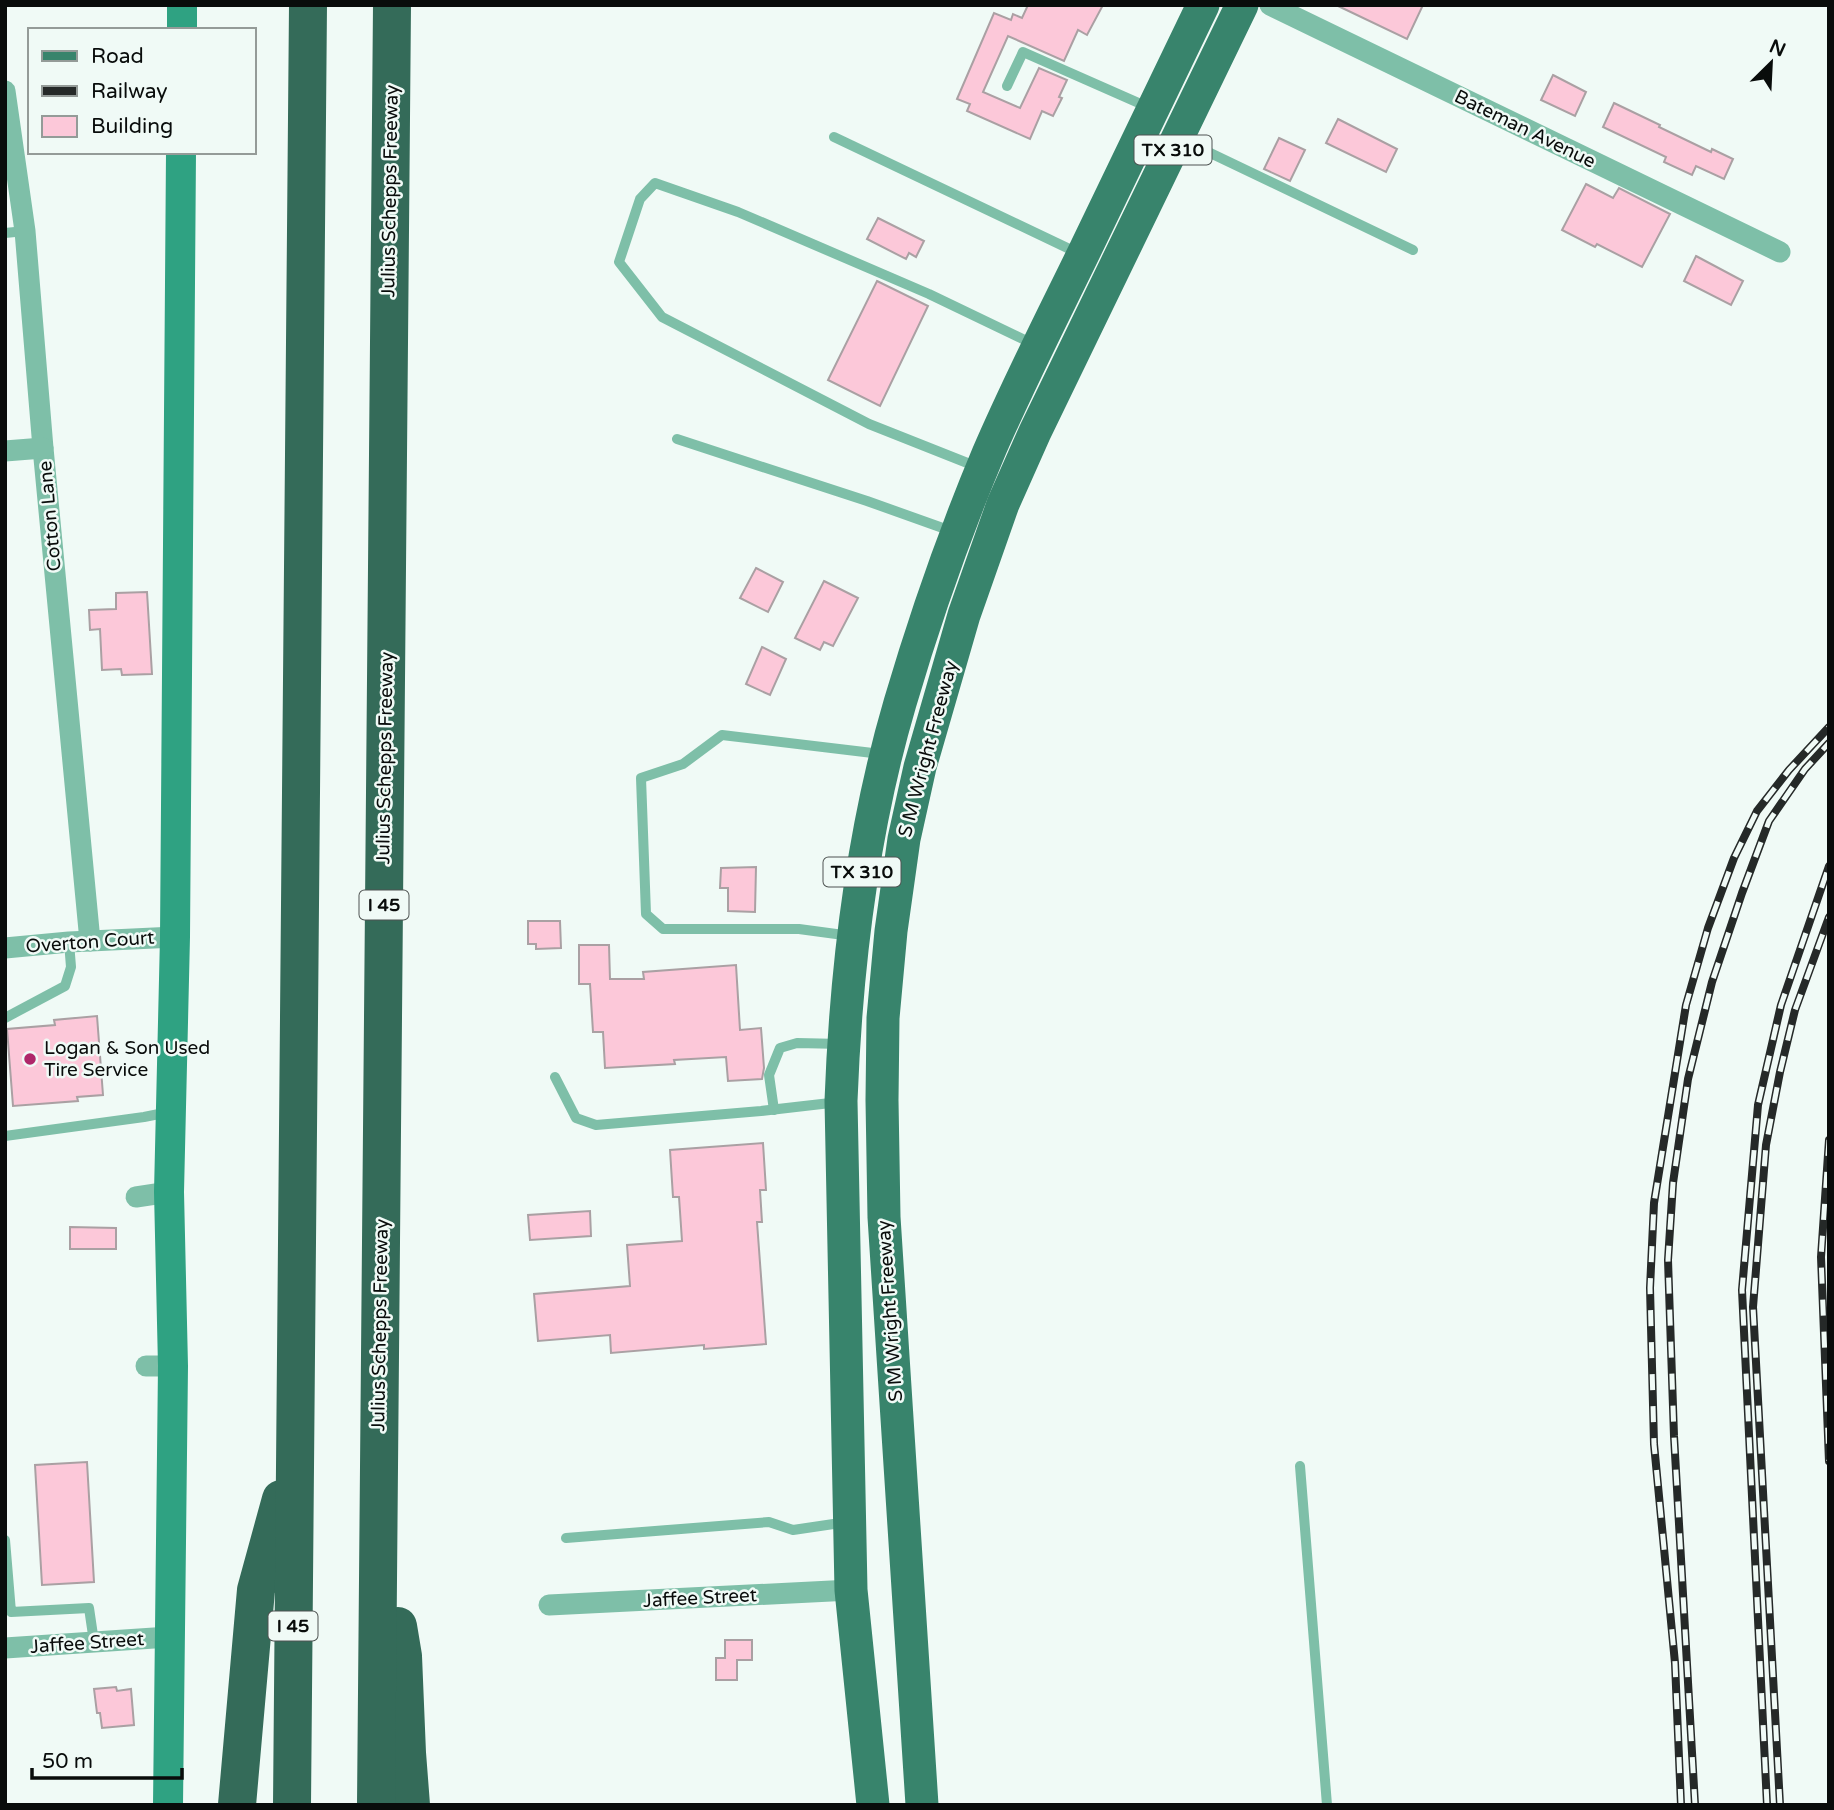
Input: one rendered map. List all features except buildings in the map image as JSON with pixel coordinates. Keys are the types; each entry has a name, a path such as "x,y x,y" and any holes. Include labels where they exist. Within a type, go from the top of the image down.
{"highway":[{"name":"I 45","path":"292,1805 308,5"},
{"name":"Julius Schepps Freeway","path":"376,1805 392,5"},
{"path":"237,1805 256,1590 295,1446"},
{"path":"379,1526 404,1656 411,1805"}],"main road":[{"path":"182,5 182,28"},
{"name":"S M Wright Freeway","path":"873,1805 851,1590 841,1101 853,936 864,859 899,705 922,631 982,470 1038,346 1203,5"},
{"name":"S M Wright Freeway","path":"922,1805 883,1191 883,1018 891,931 904,839 924,754 964,615 1003,504 1035,432 1242,5"},
{"path":"168,1805 169,1637 159,1366 169,1192 175,937 181,154"}],"street":[{"name":"Bateman Avenue","path":"1270,5 1780,252"},
{"name":"Cotton Lane","path":"5,91 15,232 43,448 79,942"},
{"path":"5,451 43,448"},
{"name":"Overton Court","path":"5,948 175,937"},
{"path":"136,1197 169,1192"},
{"name":"Jaffee Street","path":"550,1605 851,1590"},
{"name":"Jaffee Street","path":"5,1648 169,1637"}],"lane":[{"path":"1007,86 1023,52 1153,110"},
{"path":"834,137 1082,256"},
{"path":"1178,138 1413,250"},
{"path":"982,470 869,424 662,317 619,262 640,199 654,183 738,212 929,294 1038,346"},
{"path":"677,439 957,533"},
{"path":"853,936 799,929 663,929 646,914 641,778 683,764 722,735 887,755"},
{"path":"5,1018 65,986 79,942"},
{"path":"774,1110 769,1075 780,1048 797,1043 844,1044"},
{"path":"555,1077 576,1118 596,1125 774,1110 841,1101"},
{"path":"5,1136 171,1111"},
{"path":"1300,1466 1327,1805"},
{"path":"566,1538 769,1522 793,1530 850,1522"},
{"path":"5,1540 11,1612 89,1608 94,1642"}],"railway":[{"path":"1681,1805 1675,1663 1654,1444 1650,1288 1654,1203 1686,1005 1708,928 1734,858 1757,811 1789,770 1829,727"},
{"path":"1695,1805 1674,1436 1668,1260 1673,1183 1688,1079 1712,982 1742,893 1769,821 1805,769 1829,743"},
{"path":"1767,1805 1742,1290 1758,1105 1781,1005 1829,866"},
{"path":"1780,1805 1753,1307 1766,1145 1780,1072 1795,1010 1829,917"},
{"path":"1829,1140 1821,1257 1829,1461"}],"place":[{"name":"Logan & Son Used Tire Service","path":"30,1059"}]}
